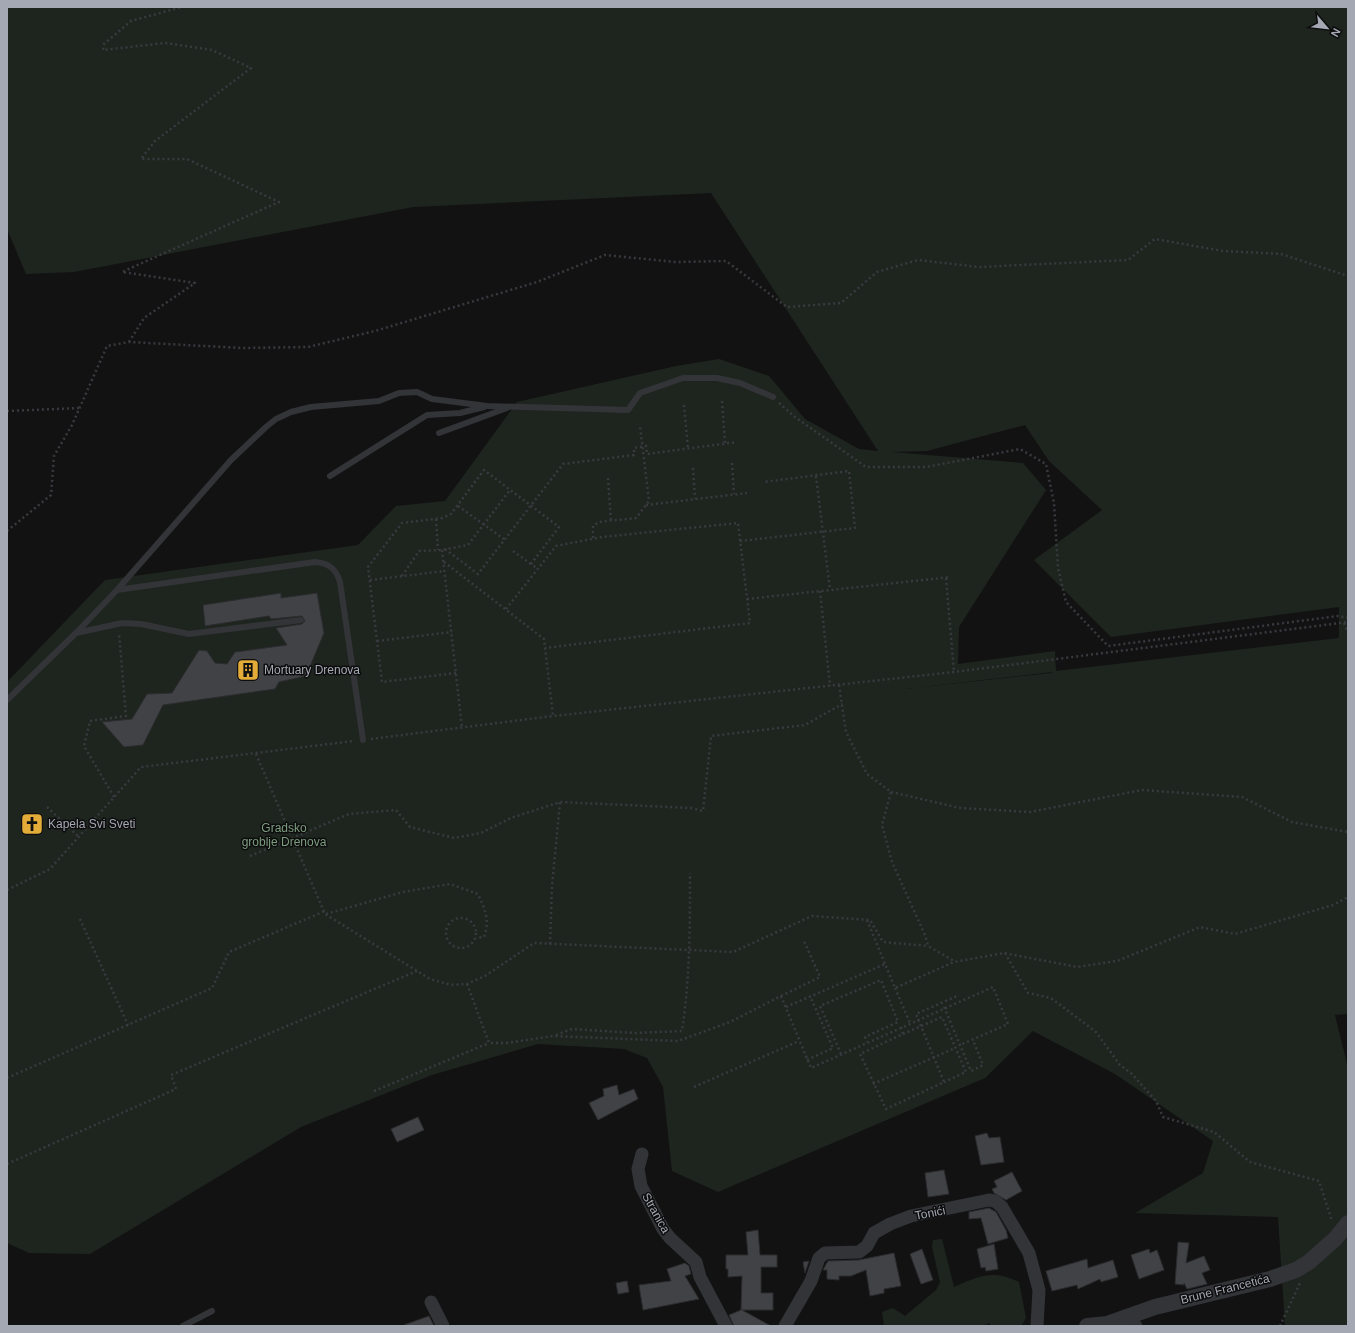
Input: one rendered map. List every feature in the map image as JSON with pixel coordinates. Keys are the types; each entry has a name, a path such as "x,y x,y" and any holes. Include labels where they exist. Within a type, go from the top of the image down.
{"street":[{"name":"Stranica","path":"642,1154 638,1169 641,1186 663,1228 670,1238 696,1262 700,1277 726,1326"},
{"name":"Tonići","path":"785,1326 810,1281 819,1258 826,1253 859,1252 867,1246 874,1233 890,1224 911,1216 989,1200 995,1201 1002,1208 1029,1253 1039,1290 1037,1326"},
{"name":"Brune Francetića","path":"1087,1326 1131,1322 1155,1307 1270,1279 1296,1270 1309,1262 1335,1239 1348,1223"},
{"path":"430,1302 443,1326"}],"lane":[{"path":"7,700 76,633 117,590 231,460 276,419 291,412 311,407 379,402 399,393 405,392 417,392 432,399 487,406 628,410 640,393 683,378 717,378 740,383 772,397"},
{"path":"330,476 427,415 460,413 487,406"},
{"path":"439,433 508,407"},
{"path":"117,590 315,562 325,563 334,569 340,582 363,740"},
{"path":"76,633 118,624 141,624 189,634 301,620"},
{"path":"183,1326 212,1311"}],"path":[{"path":"129,342 144,318 195,283 122,272 279,202 187,159 141,159 155,141 251,68 212,50 165,43 103,50 104,44 131,21 182,7"},
{"path":"7,531 50,495 54,456 72,425 107,346 129,342 242,348 308,347 375,331 537,282 605,255 675,262 726,261 787,307 841,303 877,272 918,260 979,268 1128,260 1155,239 1223,251 1281,254 1348,276"},
{"path":"772,397 795,417 866,467 926,467 1020,449 1046,464 1054,503 1058,568 1066,602 1108,646 1338,616 1348,618"},
{"path":"722,401 725,443"},
{"path":"684,404 688,448"},
{"path":"7,411 79,408"},
{"path":"593,538 593,526 599,522 636,518 649,501 640,426"},
{"path":"442,550 478,574 563,464 634,455 634,448 646,446 647,454 737,442"},
{"path":"732,463 734,494"},
{"path":"693,468 695,499"},
{"path":"456,673 382,682 368,567 402,523 436,519 451,514 484,470 559,527 531,564"},
{"path":"740,541 855,528 849,471 764,482"},
{"path":"816,476 830,590"},
{"path":"608,478 611,521"},
{"path":"402,576 419,551 442,550 468,545 510,490"},
{"path":"646,505 747,493"},
{"path":"458,506 504,539"},
{"path":"436,519 444,562 462,728"},
{"path":"506,609 556,546 593,538 738,523 750,623 545,648"},
{"path":"514,551 538,568"},
{"path":"444,562 544,639 553,716"},
{"path":"370,580 445,571"},
{"path":"747,599 951,577"},
{"path":"946,578 954,672"},
{"path":"820,591 830,686"},
{"path":"7,890 50,870 141,767 256,754 553,716 954,672 1348,622"},
{"path":"1344,623 1348,633"},
{"path":"114,797 84,746 90,721 126,716 118,624"},
{"path":"377,642 452,632"},
{"path":"839,685 846,732 867,774 891,792 960,808 1030,812 1142,790 1242,797 1292,822 1348,832"},
{"path":"250,856 349,814 396,810 410,827 454,838 481,833 511,818 560,802 691,808 704,811 711,736 805,725 842,704"},
{"path":"256,754 325,913 430,979 451,985 467,984 485,976 534,944 733,952 812,916 870,920 884,942 928,946 954,962"},
{"path":"891,792 882,825 892,862 925,935 928,946"},
{"path":"550,944 552,886 560,802"},
{"path":"47,807 79,837"},
{"path":"553,1036 572,1029 635,1033 682,1031 687,998 690,950 690,873"},
{"path":"7,1078 212,988 229,952 325,913 403,892 450,884 478,894 486,913 487,928 484,937 476,938 474,942 466,947 456,947 452,945 447,937 447,928 454,920 464,918 473,923 476,927 476,938"},
{"path":"895,988 954,962 1004,953 1077,967 1117,962 1200,928 1235,934 1333,905 1348,897"},
{"path":"80,919 128,1025"},
{"path":"867,920 910,1023"},
{"path":"374,1091 490,1043 506,1043 553,1036 678,1041 730,1022 820,977 804,941"},
{"path":"1004,953 1028,993 1051,998 1096,1032 1120,1066 1132,1074 1156,1101 1163,1117 1214,1132 1250,1162 1319,1181 1331,1217 1335,1239"},
{"path":"786,1007 885,964"},
{"path":"7,1164 176,1089 171,1075 417,971"},
{"path":"841,1054 820,1006 881,980 898,1022 865,1037 867,1042"},
{"path":"467,984 490,1043"},
{"path":"781,996 811,1068 918,1019 993,987 1008,1024 960,1045"},
{"path":"944,1082 916,1014 959,995"},
{"path":"807,1060 834,1048 810,996"},
{"path":"944,1008 971,1071 983,1065 973,1040"},
{"path":"942,1017 966,1072 886,1109 860,1054 921,1026 942,1017"},
{"path":"901,1027 904,1034"},
{"path":"694,1087 799,1041"},
{"path":"874,1084 956,1048"},
{"path":"1280,1326 1309,1262"}],"green space":[{"name":"Gradsko groblje Drenova","path":"7,7 1348,7 1348,1014 1335,1015 1348,1068 1348,1326 1285,1326 1278,1217 1135,1213 1203,1173 1213,1141 1115,1074 1033,1031 985,1078 718,1192 672,1171 663,1087 647,1058 624,1049 538,1044 432,1075 301,1127 90,1254 29,1253 7,1243 7,682 105,580 358,545 396,506 445,501 517,402 676,366 719,359 769,376 805,419 859,449 878,451 711,193 413,207 74,272 26,274 7,229","holes":["1025,425 1049,461 1102,510 1034,560 1111,637 1339,607 1339,638 1056,671 1055,651 958,664 959,627 1046,490 1023,463 892,452 927,451","1053,672 1051,673 905,689"]},
{"path":"942,1239 954,1287 979,1277 994,1275 1010,1278 1019,1282 1026,1318 1021,1326 990,1326 990,1323 982,1326 884,1326 882,1312 893,1308 905,1316 936,1290 940,1282 932,1247 933,1240"}],"building":[{"name":"Mortuary Drenova","path":"281,593 281,598 317,593 324,633 306,676 279,682 275,689 163,705 143,745 124,747 102,722 132,719 147,694 172,693 199,650 207,651 215,663 227,664 235,652 287,645 276,628 302,624 305,621 302,616 271,619 269,616 205,626 203,605"},
{"name":"Kapela Svi Sveti","path":"33,814 41,822 30,835 24,834 22,827"},
{"path":"617,1085 619,1095 634,1089 638,1099 598,1120 589,1103 604,1096 603,1089"},
{"path":"418,1117 424,1130 397,1142 391,1129"},
{"path":"987,1133 989,1138 1000,1137 1004,1162 981,1165 975,1136"},
{"path":"944,1170 949,1194 928,1197 925,1173"},
{"path":"1012,1172 1022,1191 1006,1200 994,1193 992,1189 997,1187 994,1181"},
{"path":"989,1208 996,1212 1006,1230 1008,1238 988,1244 981,1218 969,1219 969,1212"},
{"path":"758,1230 760,1255 777,1255 777,1267 761,1267 761,1293 773,1293 773,1310 742,1310 771,1326 734,1326 729,1315 741,1310 742,1276 728,1277 728,1269 726,1269 726,1255 748,1255 746,1232"},
{"path":"1178,1242 1189,1243 1186,1263 1204,1256 1210,1270 1202,1273 1207,1284 1187,1289 1184,1283 1184,1285 1175,1284"},
{"path":"994,1244 998,1269 986,1271 985,1267 981,1268 977,1249"},
{"path":"922,1249 933,1280 921,1284 910,1254"},
{"path":"1149,1249 1150,1253 1157,1250 1164,1270 1139,1279 1131,1255"},
{"path":"894,1253 901,1286 884,1289 884,1293 870,1296 866,1270 851,1276 839,1276 839,1280 827,1279 827,1270 823,1270 828,1261 859,1260"},
{"path":"1087,1259 1088,1268 1113,1260 1118,1277 1101,1282 1100,1279 1078,1289 1077,1285 1052,1291 1046,1271"},
{"path":"809,1261 805,1273 803,1262"},
{"path":"685,1263 689,1266 691,1274 685,1276 699,1299 643,1310 639,1285 671,1281 667,1269"},
{"path":"627,1281 629,1292 618,1294 616,1283"},
{"path":"429,1316 434,1326 404,1326 404,1325"}],"place":[{"name":"Mortuary Drenova","path":"248,670"},
{"name":"Kapela Svi Sveti","path":"32,824"}]}
